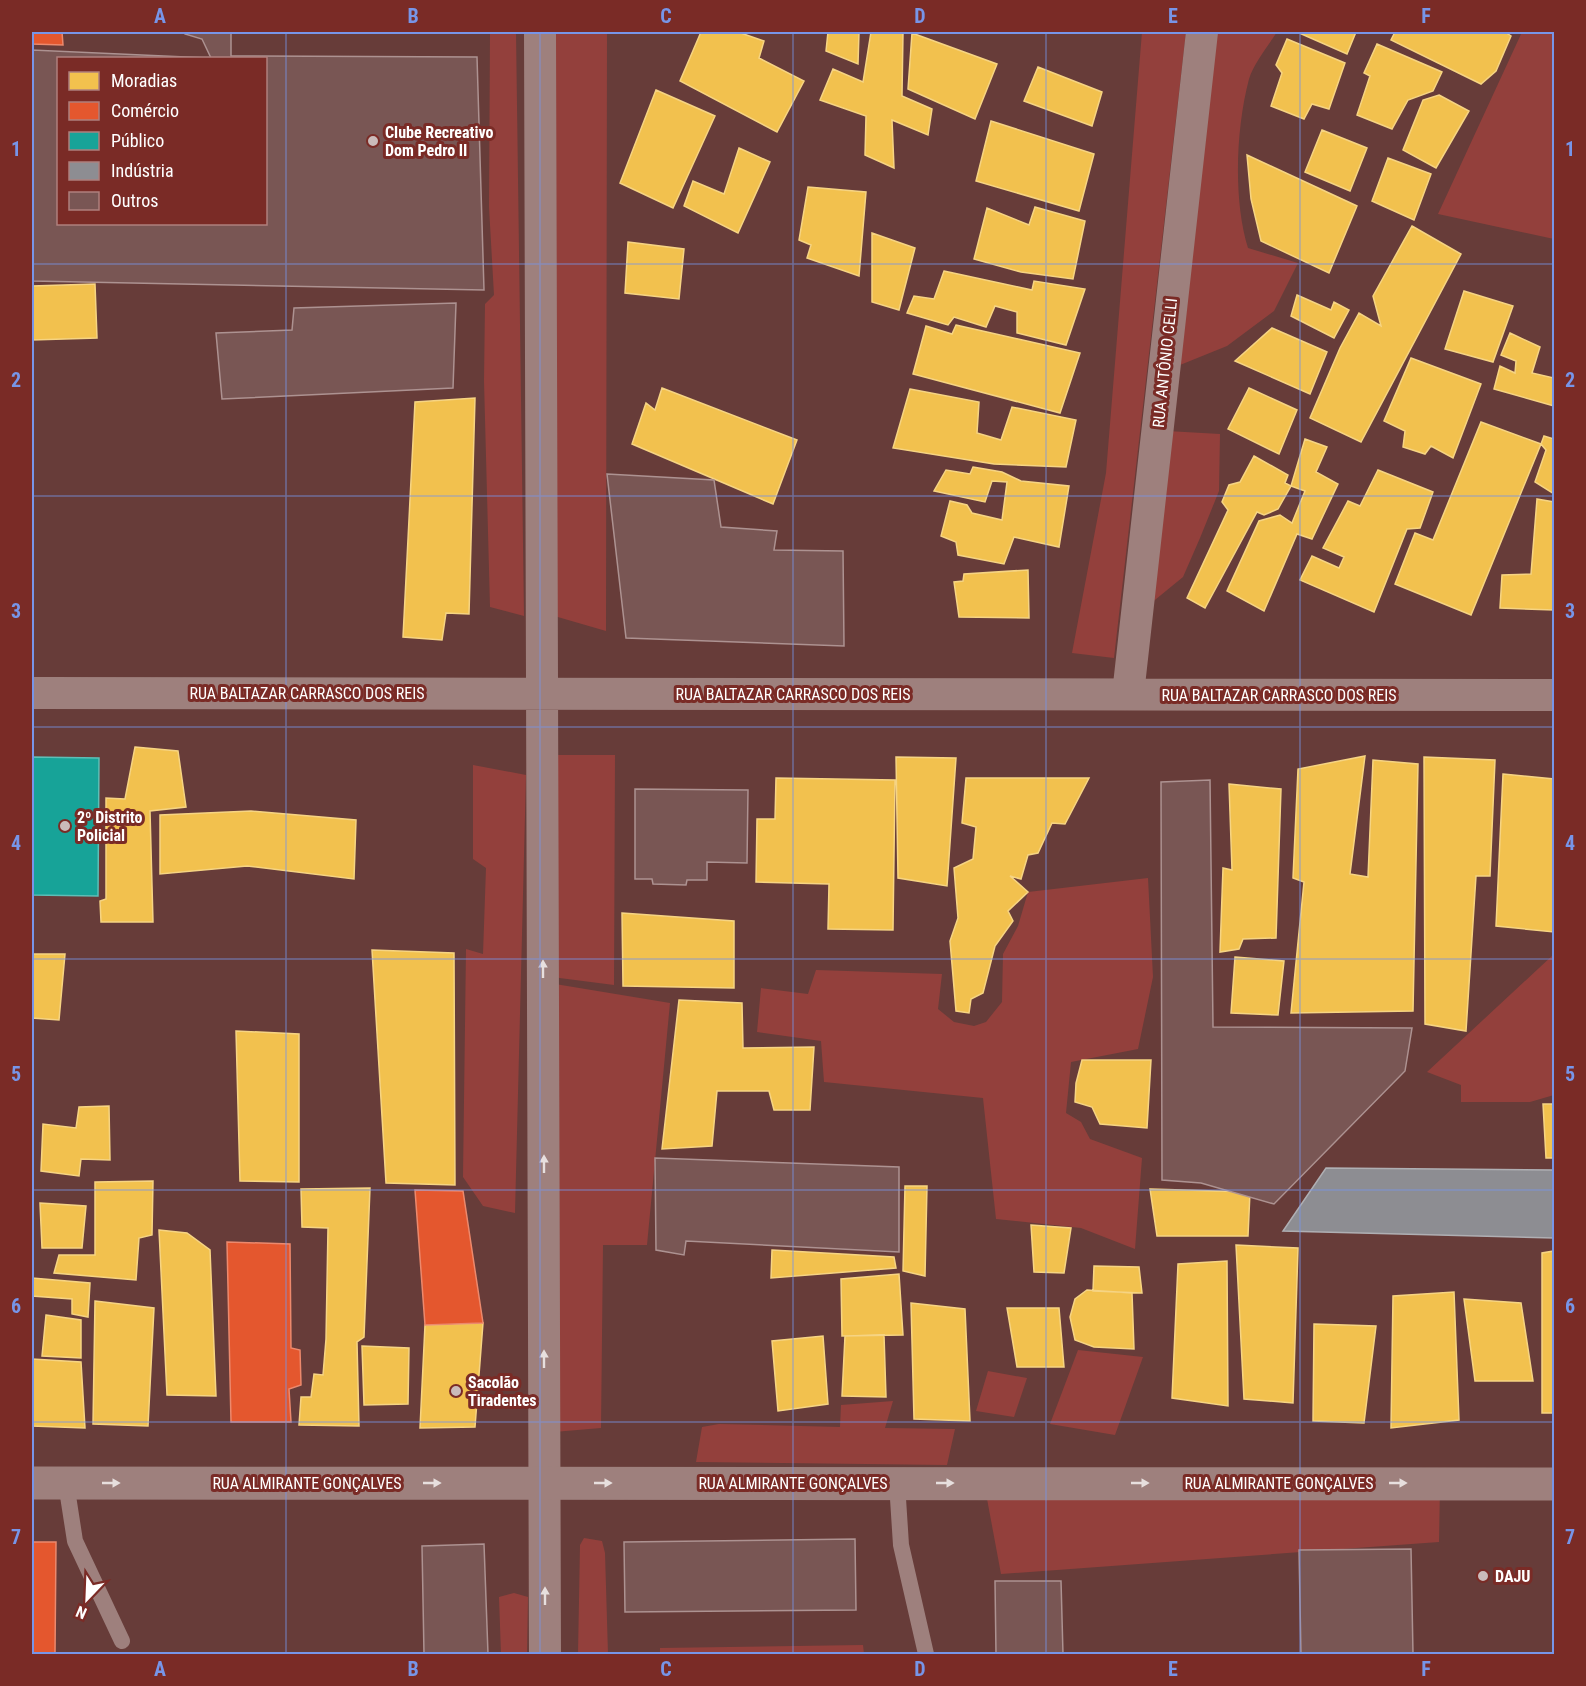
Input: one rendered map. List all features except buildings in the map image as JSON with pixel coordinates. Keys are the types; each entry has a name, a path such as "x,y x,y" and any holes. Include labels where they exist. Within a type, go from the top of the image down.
{"street":[{"path":"540,32 545,1654"},
{"name":"RUA ANTÔNIO CELLI","path":"1128,694 1202,32"},
{"name":"RUA BALTAZAR CARRASCO DOS REIS","path":"32,693 1554,695"},
{"name":"RUA ALMIRANTE GONÇALVES","path":"32,1483 1554,1484"}],"lane":[{"path":"66,1483 75,1541 122,1641"},
{"path":"897,1483 901,1545 926,1654"}],"shaded area":[{"path":"490,32 516,32 524,616 490,607 484,381 485,304 494,295 489,207"},
{"path":"533,32 607,32 606,631 544,613"},
{"path":"1142,32 1186,32 1114,658 1072,653 1106,473"},
{"path":"1210,32 1277,32 1254,67 1245,98 1239,141 1240,208 1248,248 1298,263 1274,311 1227,346 1180,365"},
{"path":"1522,32 1554,32 1554,239 1438,214"},
{"path":"1167,431 1220,434 1219,491 1183,577 1150,604"},
{"path":"548,755 615,755 614,985 544,976"},
{"path":"473,765 526,775 515,1213 483,1206 463,1177 466,949 483,954 486,868 473,859"},
{"path":"1148,878 1153,977 1138,1049 1071,1062 1066,1113 1081,1122 1090,1139 1142,1158 1135,1249 1081,1228 996,1219 983,1098 824,1082 821,1041 757,1032 761,988 808,994 816,970 942,974 938,1009 954,1022 974,1026 986,1022 1002,1002 1003,954 1018,926 1028,892"},
{"path":"1553,955 1554,1095 1530,1102 1461,1102 1461,1085 1427,1072"},
{"path":"543,982 670,1003 647,1245 603,1245 601,1428 542,1433"},
{"path":"1078,1350 1143,1357 1115,1435 1050,1424"},
{"path":"988,1371 1027,1378 1014,1417 976,1411"},
{"path":"893,1401 885,1428 955,1429 947,1465 696,1462 702,1427 719,1424 840,1427 841,1405"},
{"path":"1440,1487 1439,1542 1001,1574 985,1488"},
{"path":"584,1538 602,1541 605,1553 608,1654 578,1654 580,1545"},
{"path":"514,1593 528,1597 527,1654 501,1654 499,1597"},
{"path":"863,1645 864,1654 660,1654 660,1648"}],"place":[{"name":"Clube Recreativo Dom Pedro II","path":"373,141"},
{"name":"2º Distrito Policial","path":"65,826"},
{"name":"Sacolão Tiradentes","path":"456,1391"},
{"name":"DAJU","path":"1483,1576"}]}
